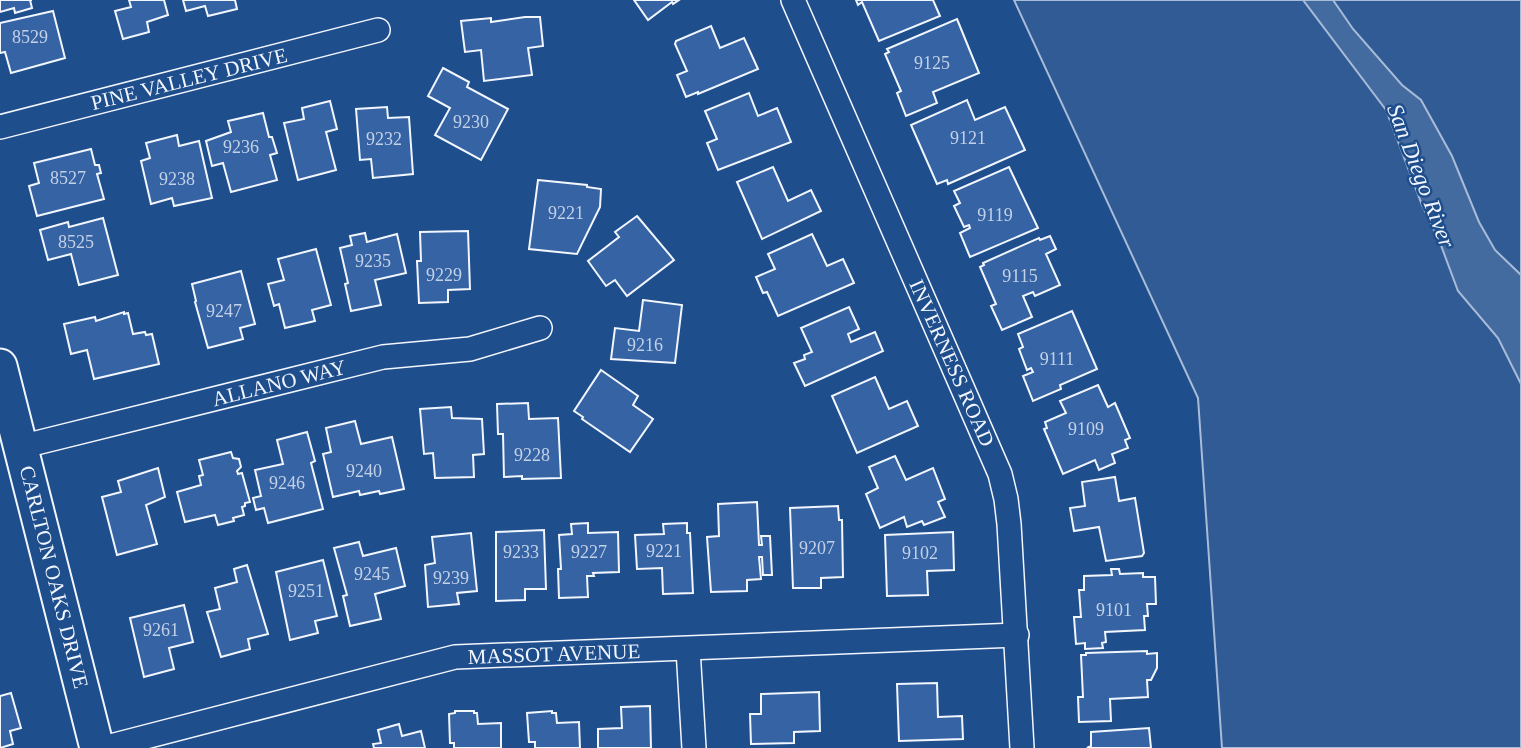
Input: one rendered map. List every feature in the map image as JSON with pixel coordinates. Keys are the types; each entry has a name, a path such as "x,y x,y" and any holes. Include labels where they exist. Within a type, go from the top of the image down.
{"main road":[{"name":"CARLTON OAKS DRIVE","path":"0,366 97,748"}],"street":[{"name":"INVERNESS ROAD","path":"793,0 1000,474 1006,499 1017,635 1022,748"},
{"name":"PINE VALLEY DRIVE","path":"0,127 378,30"},
{"name":"ALLANO WAY","path":"20,447 383,357 470,349 540,328"},
{"name":"MASSOT AVENUE","path":"103,748 455,657 1017,635"},
{"path":"688,649 694,748"}],"shaded area":[{"path":"1014,0 1521,0 1521,748 1222,748 1198,398"}],"water":[{"name":"San Diego River","path":"1303,0 1333,0 1353,29 1402,85 1421,100 1452,156 1479,222 1495,250 1521,275 1521,384 1498,338 1458,291 1386,110"}],"building":[{"path":"0,0 30,0 32,8 15,13 14,8 0,12"},
{"path":"129,0 164,0 168,15 147,22 149,32 123,39 115,11 131,7"},
{"path":"183,0 235,0 237,9 208,16 205,6 186,11"},
{"path":"634,0 679,0 673,4 672,2 648,20"},
{"path":"856,0 933,0 940,16 879,41 862,2 858,5"},
{"path":"53,11 65,58 11,73 5,52 0,53 0,23"},
{"path":"540,17 543,46 528,48 532,75 484,81 481,50 465,52 461,21 491,18 491,22"},
{"path":"957,19 979,73 933,92 937,103 906,116 897,93 901,91 885,54 889,52 887,49"},
{"path":"711,26 720,48 744,38 758,69 686,97 677,75 687,71 676,41"},
{"path":"443,68 469,82 467,87 508,109 481,160 435,135 450,108 428,96"},
{"path":"749,93 758,116 777,108 791,142 718,170 707,143 717,139 705,111"},
{"path":"967,100 975,120 1005,107 1025,150 948,184 947,180 937,184 911,125"},
{"path":"330,101 337,129 326,132 336,170 298,180 284,123 304,119 302,108"},
{"path":"387,107 388,118 409,117 413,174 373,178 371,159 360,160 356,109"},
{"path":"263,113 269,137 272,137 277,153 270,155 277,180 231,192 223,163 212,166 206,141 231,132 228,121"},
{"path":"177,135 179,146 199,141 212,198 174,206 172,198 151,204 141,161 150,158 146,143"},
{"path":"91,149 95,165 99,165 101,173 97,174 104,199 37,216 29,186 39,183 34,163"},
{"path":"773,167 788,201 811,190 821,211 762,239 737,182"},
{"path":"1009,167 1038,228 970,257 960,233 970,228 969,225 964,227 954,206 960,203 954,191"},
{"path":"538,180 601,189 600,207 577,254 529,249"},
{"path":"637,216 674,260 627,296 615,280 606,286 588,261 619,237 615,232"},
{"path":"103,218 118,275 79,285 71,254 48,260 40,230 68,222 69,227"},
{"path":"468,231 470,289 448,290 448,302 419,303 417,261 421,261 420,232"},
{"path":"365,233 367,242 397,234 406,273 375,280 381,305 351,311 340,248 352,245 350,236"},
{"path":"812,234 827,266 843,259 854,283 778,316 767,292 763,293 756,277 775,269 768,254"},
{"path":"1050,236 1056,249 1046,254 1060,285 1035,296 1033,292 1023,296 1032,317 1002,330 991,306 996,304 980,267 983,263 1039,238 1040,240"},
{"path":"316,249 331,305 312,310 315,321 285,328 279,304 274,306 268,284 284,280 278,259"},
{"path":"241,271 255,324 240,328 243,339 208,348 192,284"},
{"path":"643,300 682,305 675,363 611,359 615,328 639,331"},
{"path":"849,307 859,329 848,334 851,342 875,332 883,351 805,386 794,363 805,359 804,355 812,352 801,328"},
{"path":"1072,311 1097,369 1060,385 1061,389 1033,401 1023,376 1033,372 1031,368 1027,370 1019,349 1023,347 1018,334"},
{"path":"128,313 133,334 152,334 159,364 94,379 87,350 71,354 64,324 95,317 96,321"},
{"path":"601,370 638,396 633,405 653,419 630,452 574,411"},
{"path":"875,377 889,409 907,401 918,426 857,453 832,396"},
{"path":"1098,385 1108,407 1115,403 1130,438 1125,440 1128,448 1112,454 1115,463 1099,470 1095,460 1063,474 1044,429 1047,428 1045,422 1066,413 1060,401"},
{"path":"528,403 529,419 558,418 561,478 504,477 503,434 498,434 497,404"},
{"path":"451,407 452,418 482,419 484,454 473,455 474,477 435,478 433,453 424,454 420,409"},
{"path":"355,421 361,444 392,437 404,489 360,495 359,491 333,497 323,454 331,452 326,428"},
{"path":"307,432 315,461 311,463 323,509 268,523 264,508 256,510 253,498 261,496 255,470 283,464 277,440"},
{"path":"231,452 233,458 239,459 241,467 237,471 238,474 242,473 250,502 242,507 244,515 218,525 215,515 185,522 177,492 201,485 199,476 203,475 199,460"},
{"path":"895,456 906,480 933,468 945,499 938,502 945,517 924,525 922,521 907,527 904,517 880,528 866,494 878,488 869,467"},
{"path":"158,468 165,497 146,505 157,544 117,555 102,497 121,492 118,481"},
{"path":"1115,477 1119,501 1135,498 1144,553 1142,556 1106,561 1099,527 1074,531 1070,508 1085,506 1082,482"},
{"path":"757,502 759,545 762,545 761,536 770,536 772,575 763,575 762,557 759,557 761,579 747,580 747,591 711,592 707,537 719,536 718,504"},
{"path":"838,506 839,520 842,520 843,577 821,578 821,588 793,588 790,508"},
{"path":"588,523 588,533 618,532 619,572 593,573 594,576 587,576 588,597 559,598 559,535 572,534 571,524"},
{"path":"687,523 687,533 690,533 693,593 663,594 662,568 637,569 635,535 664,534 663,524"},
{"path":"544,530 546,589 525,589 525,600 496,601 496,532"},
{"path":"953,532 954,570 927,571 928,595 887,596 885,535"},
{"path":"471,533 477,591 457,593 459,604 428,607 425,565 435,563 432,537"},
{"path":"359,542 363,556 396,548 405,586 375,594 381,619 350,626 343,596 347,595 334,548"},
{"path":"323,560 337,616 315,621 318,633 290,640 276,572"},
{"path":"247,565 268,634 248,639 250,649 221,657 207,612 220,609 215,588 237,582 234,569"},
{"path":"1111,569 1119,569 1120,574 1143,573 1143,577 1155,577 1156,604 1147,604 1145,630 1105,632 1106,642 1102,643 1103,648 1085,649 1085,643 1076,644 1074,617 1081,617 1079,590 1084,590 1084,576 1112,575"},
{"path":"184,605 193,642 169,648 174,669 144,677 130,618"},
{"path":"1147,651 1147,654 1157,653 1157,668 1151,680 1147,680 1148,697 1110,699 1111,721 1079,722 1078,697 1083,697 1081,655"},
{"path":"937,683 938,717 962,716 963,739 899,741 897,684"},
{"path":"819,692 820,731 794,732 794,743 751,744 750,714 761,714 761,694"},
{"path":"11,693 21,728 10,731 13,744 0,748 0,696"},
{"path":"650,706 651,748 598,748 598,729 622,728 621,707"},
{"path":"455,711 474,711 477,713 478,724 501,723 501,748 454,748 454,743 450,743 449,714"},
{"path":"527,713 556,713 557,723 579,722 580,748 535,748 535,742 529,742"},
{"path":"399,724 402,736 421,731 425,748 374,748 373,744 381,743 378,730"},
{"path":"1149,728 1151,748 1087,748 1091,746 1091,732"}]}
